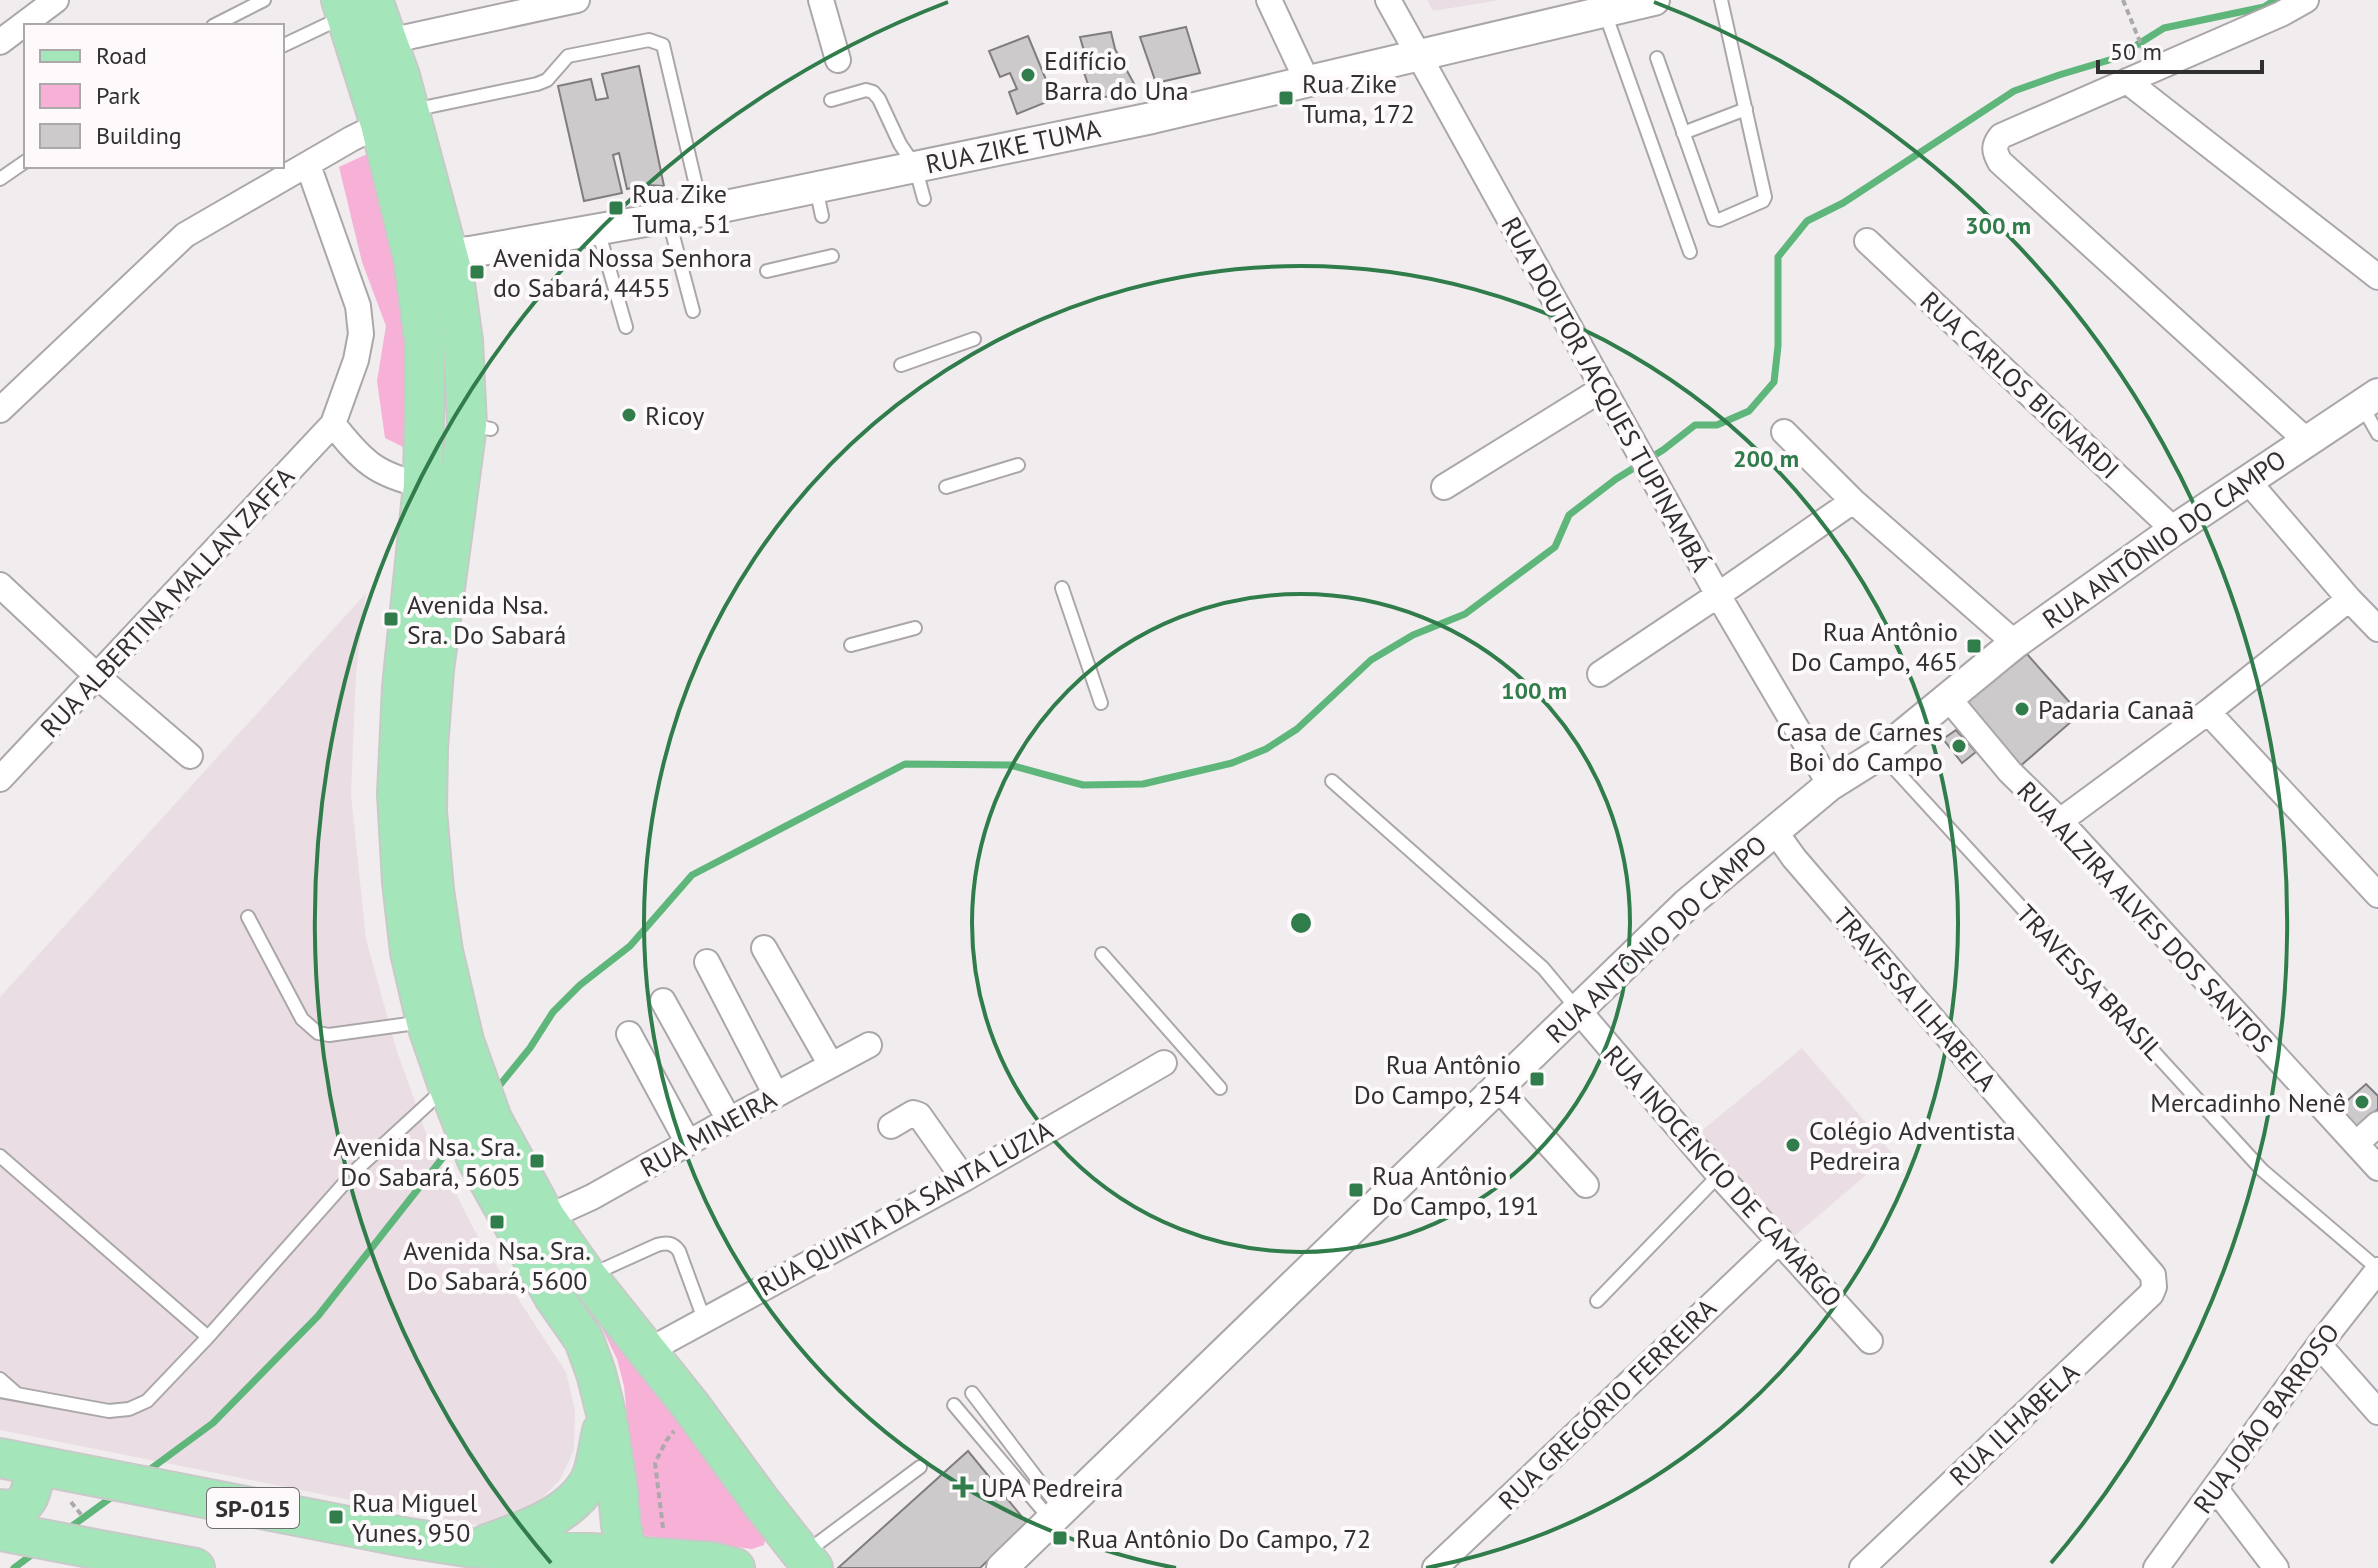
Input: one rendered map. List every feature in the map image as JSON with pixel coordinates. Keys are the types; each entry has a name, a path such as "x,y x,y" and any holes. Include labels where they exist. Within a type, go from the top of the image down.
{"main road":[{"path":"353,5 389,41 394,118"},
{"path":"353,5 394,118 431,257 425,347 423,485 402,687 397,794 410,952 426,1022 477,1160 554,1297 584,1340 596,1373 606,1413 628,1562"},
{"path":"431,257 454,277 479,427 434,670 428,748 427,812 434,890 443,951 464,1041 492,1119 546,1218 587,1276 690,1405 808,1562"},
{"path":"473,1548 517,1533 564,1510 579,1497 592,1477 606,1413"},
{"path":"0,1509 21,1507 32,1492 18,1462"},
{"name":"SP-015","path":"18,1462 473,1548 628,1562 713,1562 735,1568"},
{"path":"0,1531 195,1568"}],"street":[{"path":"0,42 56,0"},
{"path":"389,41 577,0"},
{"path":"821,0 838,60"},
{"path":"1269,0 1307,81"},
{"name":"RUA DOUTOR JACQUES TUPINAMBÁ","path":"1388,0 1602,389 1830,785"},
{"name":"RUA ZIKE TUMA","path":"431,257 702,211 819,202 915,166 1152,118 1654,0"},
{"path":"2306,0 2281,14 2001,136 1995,144 1995,153 2000,162 2307,441"},
{"path":"2127,81 2378,277"},
{"path":"0,410 185,235 394,118"},
{"path":"308,165 358,306 361,334 356,360 333,424 363,461 398,480 423,485"},
{"name":"RUA CARLOS BIGNARDI","path":"1867,241 2174,530"},
{"path":"1444,487 1602,389"},
{"name":"RUA ANTÔNIO DO CAMPO","path":"1002,1568 1687,904 1830,785 1881,753 2015,643 2174,530 2370,399"},
{"name":"RUA ALBERTINA MALLAN ZAFFA","path":"0,779 333,424"},
{"path":"1784,432 1853,501 2015,643"},
{"path":"2247,480 2378,629"},
{"path":"1600,674 1853,501"},
{"path":"0,585 98,677 190,756"},
{"path":"2060,821 2208,712 2349,599"},
{"name":"RUA ALZIRA ALVES DOS SANTOS","path":"1949,699 2010,772 2060,821 2378,1168"},
{"path":"2208,712 2378,895"},
{"name":"TRAVESSA ILHABELA","path":"1774,830 1804,870 2153,1275"},
{"path":"764,948 831,1065"},
{"path":"707,962 776,1095"},
{"path":"663,1001 729,1120"},
{"name":"RUA INOCÊNCIO DE CAMARGO","path":"1578,1010 1719,1175 1870,1341"},
{"path":"629,1034 688,1143"},
{"name":"RUA MINEIRA","path":"546,1218 592,1197 869,1045"},
{"name":"RUA QUINTA DA SANTA LUZIA","path":"646,1352 964,1179 1164,1063"},
{"path":"1498,1088 1586,1185"},
{"path":"891,1126 913,1113 919,1115 964,1179"},
{"path":"2357,1143 2378,1124"},
{"name":"RUA GREGÓRIO FERREIRA","path":"1435,1568 1780,1240"},
{"name":"RUA JOÃO BARROSO","path":"2156,1568 2319,1345 2378,1270"},
{"name":"RUA ILHABELA","path":"1862,1568 2151,1294 2153,1275"},
{"path":"2319,1345 2378,1412"},
{"path":"2215,1488 2276,1568"}],"lane":[{"path":"217,24 264,0"},
{"path":"1657,58 1714,219 1719,220 1758,204 1765,197 1721,0"},
{"path":"284,45 353,5"},
{"path":"1605,11 1690,252"},
{"path":"394,118 537,84 547,80 568,56 649,40 657,42 663,45 702,211"},
{"path":"831,100 866,90 873,92 915,166 924,199"},
{"path":"1683,133 1746,109"},
{"path":"0,179 24,162"},
{"path":"668,217 693,311"},
{"path":"598,230 626,327"},
{"path":"767,271 832,256"},
{"path":"901,365 974,339"},
{"path":"2370,399 2378,434"},
{"path":"946,487 1018,465"},
{"path":"1062,588 1101,703"},
{"path":"851,645 915,628"},
{"name":"TRAVESSA BRASIL","path":"1881,753 2262,1170 2378,1270"},
{"path":"1332,781 1543,968 1578,1010"},
{"path":"248,917 302,1019 318,1033 329,1035 426,1022"},
{"path":"1102,954 1220,1088"},
{"path":"1164,1063 1183,1046"},
{"path":"0,1391 109,1411 129,1409 147,1401 356,1170 448,1086"},
{"path":"0,1156 208,1337"},
{"path":"1597,1301 1719,1175"},
{"path":"587,1276 666,1242 679,1251 704,1319"},
{"path":"0,1379 16,1393"},
{"path":"972,1393 1056,1515"},
{"path":"954,1405 1056,1515"},
{"path":"808,1562 920,1467"}],"path":[{"path":"2123,0 2148,62"},
{"path":"664,1534 655,1463 690,1405"}],"shaded area":[{"path":"1427,0 1500,0 1433,11"},
{"path":"366,593 356,673 351,794 366,939 396,1048 427,1136 479,1239 566,1372 575,1410 574,1450 560,1480 538,1502 503,1520 481,1526 0,1430 0,997"},
{"name":"Colégio Adventista Pedreira","path":"1802,1048 1892,1153 1784,1245 1694,1137"}],"green space":[{"path":"378,149 411,288 411,451 385,438 377,381 386,326 362,262 339,167"},
{"path":"603,1316 766,1534 764,1545 752,1549 640,1535 624,1386 617,1359 597,1318"}],"building":[{"path":"1186,27 1200,73 1156,83 1140,37"},
{"path":"1111,32 1115,49 1137,89 1126,94 1121,84 1114,88 1118,96 1103,97 1101,90 1091,93 1077,52 1084,51 1080,37"},
{"name":"Edifício Barra do Una","path":"1028,36 1054,99 1017,114 1009,92 1017,89 1010,73 1000,77 989,51"},
{"path":"639,66 664,186 646,185 627,189 619,153 613,155 622,193 584,201 558,86 591,79 596,100 608,98 602,74"},
{"name":"Padaria Canaã","path":"2027,654 2080,714 2018,768 1963,704"},
{"name":"Casa de Carnes Boi do Campo","path":"1956,730 1976,752 1962,763 1943,739"},
{"name":"Mercadinho Nenê","path":"2366,1084 2378,1096 2378,1109 2354,1129 2339,1108"},
{"name":"UPA Pedreira","path":"968,1451 1027,1523 980,1568 838,1568"}],"waterway":[{"path":"495,1091 530,1048 553,1012 580,985 630,946 692,875 905,764 1010,765 1083,785 1143,784 1232,763 1266,749 1297,729 1371,660 1413,635 1465,614 1555,547 1569,515 1616,479 1663,450 1695,425 1717,425 1749,411 1774,382 1778,346 1778,257 1807,221 1843,203 2014,91 2116,58 2164,28 2264,7 2275,0"},
{"path":"145,1473 213,1423 318,1316 455,1142"},
{"path":"68,1529 116,1494"},
{"path":"14,1568 38,1550"}],"place":[{"name":"Edifício Barra do Una","path":"1028,75"},
{"name":"Rua Zike Tuma, 172","path":"1286,98"},
{"name":"Rua Zike Tuma, 51","path":"616,208"},
{"name":"Avenida Nossa Senhora do Sabará, 4455","path":"477,272"},
{"name":"Ricoy","path":"629,415"},
{"name":"Avenida Nsa. Sra. Do Sabará","path":"391,619"},
{"name":"Rua Antônio Do Campo, 465","path":"1974,646"},
{"name":"Padaria Canaã","path":"2022,709"},
{"name":"Casa de Carnes Boi do Campo","path":"1959,746"},
{"name":"Rua Antônio Do Campo, 254","path":"1537,1079"},
{"name":"Mercadinho Nenê","path":"2362,1102"},
{"name":"Colégio Adventista Pedreira","path":"1793,1145"},
{"name":"Avenida Nsa. Sra. Do Sabará, 5605","path":"537,1161"},
{"name":"Rua Antônio Do Campo, 191","path":"1356,1190"},
{"name":"Avenida Nsa. Sra. Do Sabará, 5600","path":"497,1222"},
{"name":"UPA Pedreira","path":"963,1487"},
{"name":"Rua Miguel Yunes, 950","path":"336,1517"},
{"name":"Rua Antônio Do Campo, 72","path":"1060,1538"}]}
